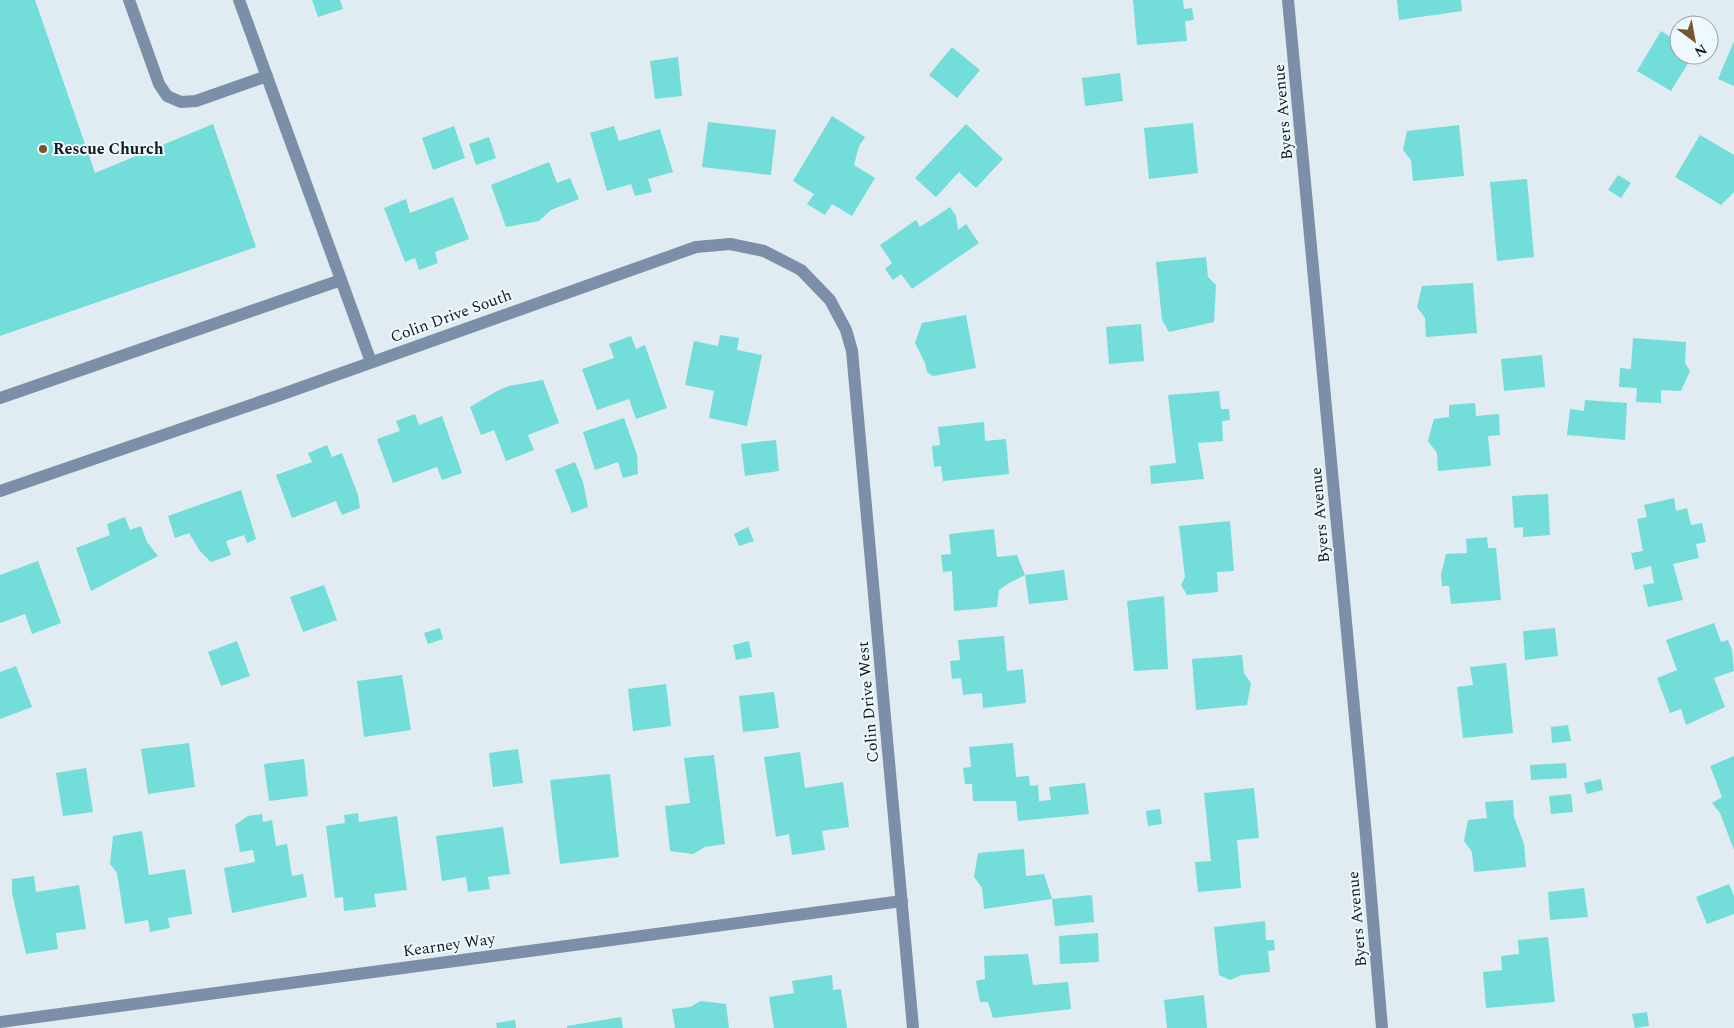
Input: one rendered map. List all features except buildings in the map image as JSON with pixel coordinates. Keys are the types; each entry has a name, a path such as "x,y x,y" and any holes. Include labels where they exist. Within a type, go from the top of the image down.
{"street":[{"path":"129,0 159,84 167,96 181,102 196,101 267,76"},
{"path":"239,0 371,362"},
{"name":"Byers Avenue","path":"1288,0 1366,836 1382,1028"},
{"name":"Colin Drive South","path":"0,491 696,247 730,244 764,251 801,270 830,300 846,330 852,351 854,372"},
{"path":"0,398 341,280"},
{"name":"Colin Drive West","path":"854,372 914,1028"},
{"name":"Kearney Way","path":"0,1022 902,901"}],"place":[{"name":"Rescue Church","path":"43,149"}]}
